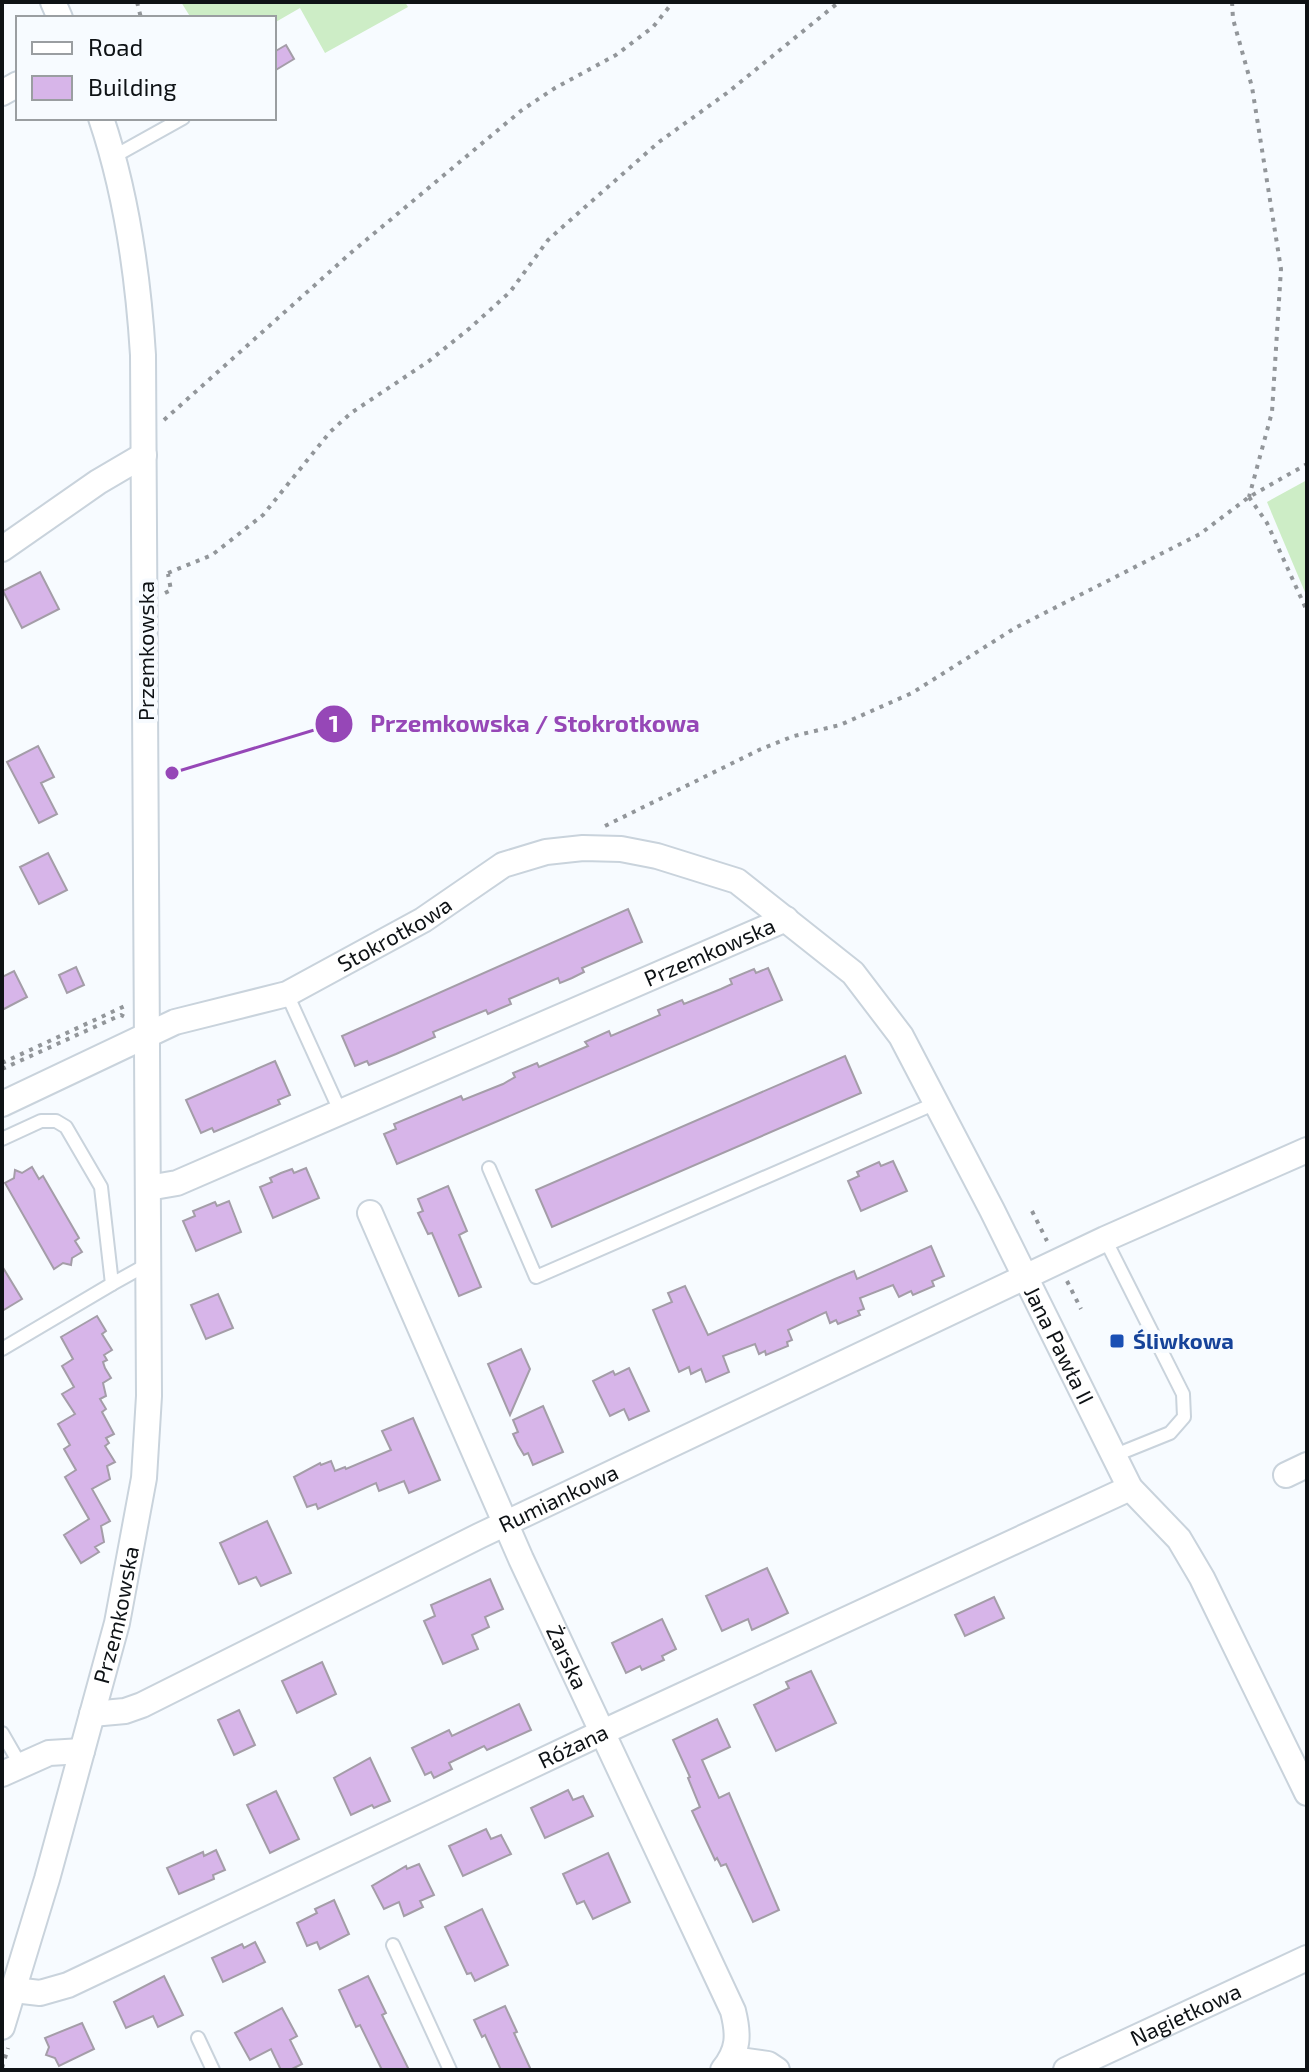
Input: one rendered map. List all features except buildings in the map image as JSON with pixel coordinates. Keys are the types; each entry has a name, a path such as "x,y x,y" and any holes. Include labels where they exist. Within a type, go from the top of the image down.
{"street":[{"name":"Przemkowska","path":"2,2027 47,1879 126,1588 144,1478 149,1396 148,1188 141,1029 146,578 143,355 135,258 102,120"},
{"path":"2,549 98,482 144,455"},
{"name":"Stokrotkowa","path":"2,1104 141,1029 287,994 423,920 503,865 546,852 583,848 657,856 737,881 786,919"},
{"name":"Przemkowska","path":"148,1188 177,1183 786,919"},
{"name":"Jana Pawła II","path":"786,919 853,973 901,1036 1027,1277 1130,1488 1179,1539 1202,1578 1307,1793"},
{"path":"1027,1277 1307,1150"},
{"name":"Żarska","path":"370,1213 505,1524 733,2011 738,2031 737,2045 727,2064 768,2064 777,2070"},
{"name":"Rumiankowa","path":"92,1714 125,1711 142,1705 505,1524 1027,1277"},
{"name":"Różana","path":"14,1990 40,1993 68,1985 1130,1488"},
{"path":"11,1770 57,1751 82,1751"},
{"name":"Nagietkowa","path":"1066,2070 1307,1958"}],"lane":[{"path":"113,157 179,120"},
{"path":"287,994 341,1113"},
{"path":"489,1168 536,1277 936,1103"},
{"path":"2,1139 41,1121 56,1121 66,1127 101,1187 112,1284"},
{"path":"1105,1239 1183,1394 1184,1417 1170,1433 1113,1456"},
{"path":"2,1349 149,1263"},
{"path":"2,1733 11,1770"},
{"path":"393,1945 450,2070"},
{"path":"198,2038 213,2070"}],"path":[{"path":"143,427 160,424 353,251 522,110 616,55 653,27 673,2"},
{"path":"146,578 184,568 212,555 263,515 330,432 351,413 429,361 470,328 510,292 548,240 567,223 668,135 727,93 839,2"},
{"path":"1232,2 1233,19 1252,87 1281,269 1272,412 1249,497 1267,523 1307,611"},
{"path":"603,827 761,749 794,736 840,725 912,693 1015,628 1200,534 1249,497 1307,464"},
{"path":"2,1063 134,1001"},
{"path":"2,1069 121,1015 141,1029"}],"green space":[{"path":"181,2 405,2 408,7 325,53 300,8 276,22 276,16 190,16"},
{"path":"1307,480 1307,597 1267,502"}],"place":[{"name":"Przemkowska / Stokrotkowa","path":"172,773"},
{"name":"Śliwkowa","path":"1117,1341"}]}
